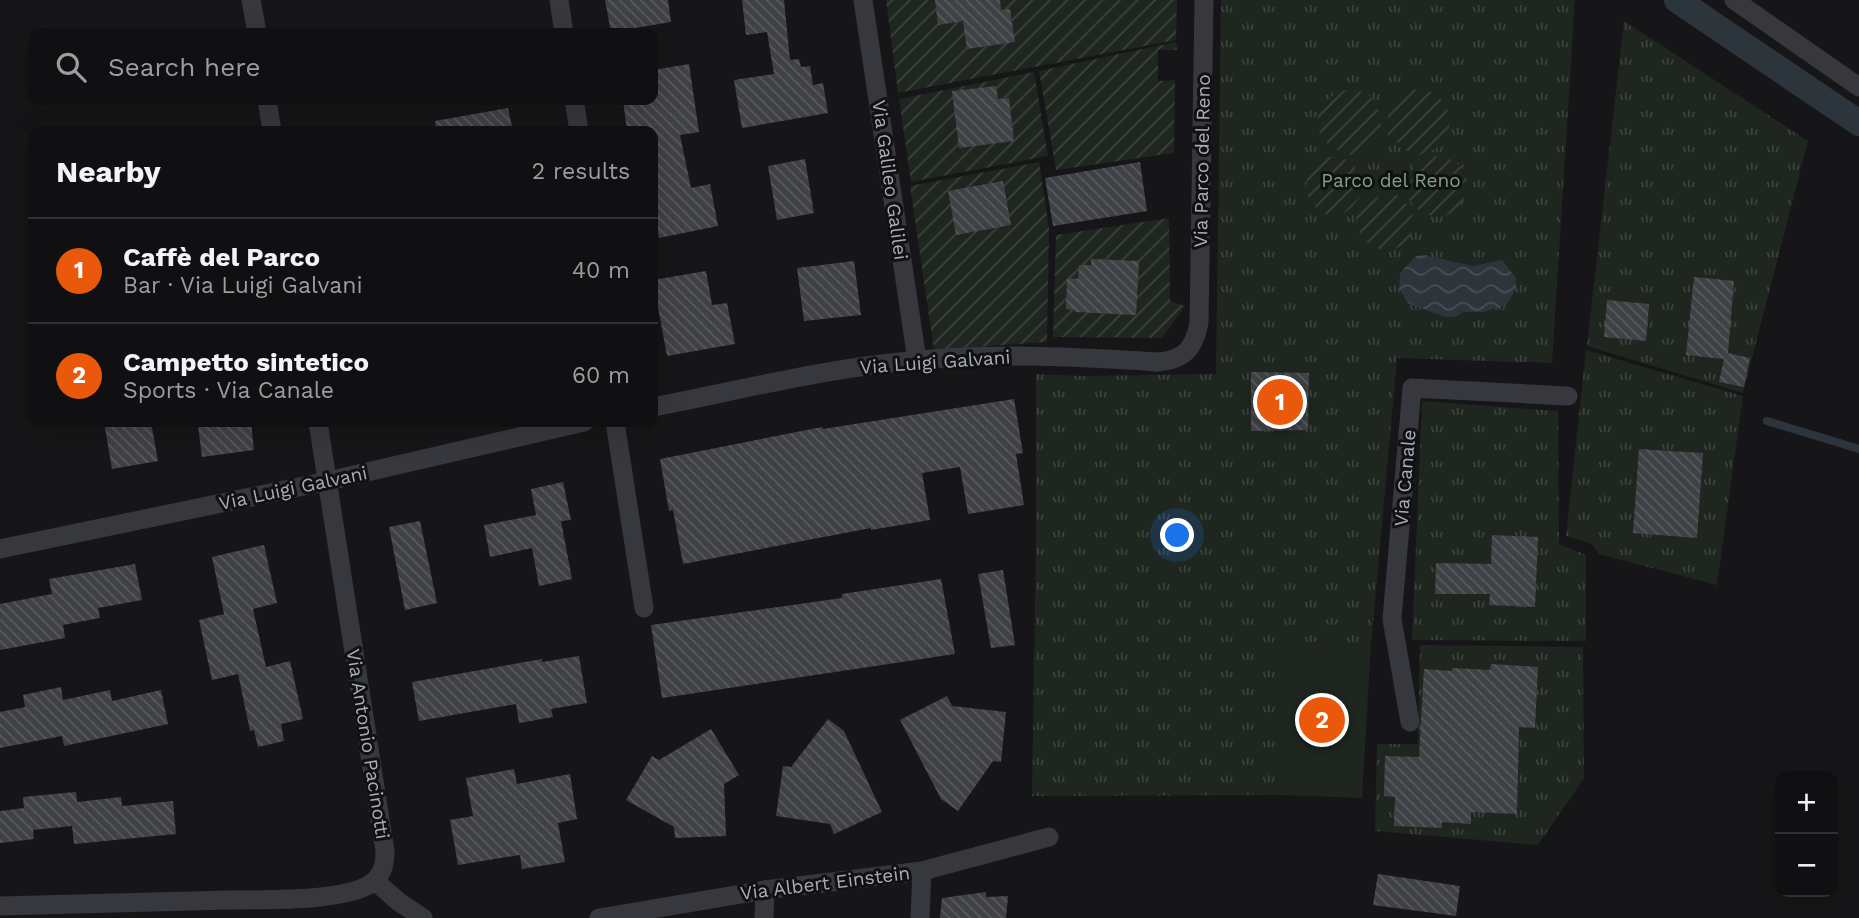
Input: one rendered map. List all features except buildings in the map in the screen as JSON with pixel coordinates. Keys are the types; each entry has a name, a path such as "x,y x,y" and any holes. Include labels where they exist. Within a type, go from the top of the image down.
{"street":[{"path":"251,0 256,28"},
{"path":"559,0 563,28"},
{"name":"Via Galileo Galilei","path":"863,0 917,360"},
{"name":"Via Parco del Reno","path":"1199,323 1204,0"},
{"path":"1734,0 1859,87"},
{"path":"268,105 271,126"},
{"path":"575,105 578,126"},
{"name":"Via Luigi Galvani","path":"658,406 860,367 917,360 1054,356 1168,361 1186,352 1194,344 1199,323"},
{"name":"Via Canale","path":"1409,722 1392,619 1412,388 1568,396"},
{"name":"Via Antonio Pacinotti","path":"319,427 385,851 385,864 375,881"},
{"name":"Via Luigi Galvani","path":"0,548 328,481 562,427"},
{"path":"616,427 643,608"},
{"name":"Via Albert Einstein","path":"599,918 765,890 922,871 1049,837"},
{"path":"920,918 922,871"},
{"path":"0,906 292,898 353,890 375,881 423,918"},
{"path":"764,918 765,890"}],"green space":[{"path":"886,0 1177,0 1176,40 898,93"},
{"name":"Parco del Reno","path":"1221,0 1575,0 1552,363 1397,358 1371,645 1279,641 1276,795 1032,796 1036,374 1216,374"},
{"path":"1624,21 1808,141 1743,393 1587,346"},
{"path":"1176,42 1177,50 1158,50 1158,81 1175,80 1174,153 1056,170 1039,71"},
{"path":"1034,72 1048,156 911,182 899,99"},
{"path":"1414,89 1429,91 1438,96 1447,108 1450,122 1442,143 1412,158 1403,145 1388,139 1388,114 1398,97"},
{"path":"1346,90 1365,93 1371,98 1376,104 1380,120 1382,139 1367,144 1357,157 1329,145 1320,135 1318,127 1320,111 1324,104 1337,93"},
{"path":"1434,156 1452,160 1463,169 1467,181 1466,194 1459,206 1449,214 1437,217 1419,210 1403,192 1412,180 1414,162"},
{"path":"1330,157 1355,161 1355,177 1364,191 1348,210 1333,215 1322,212 1314,205 1308,196 1306,185 1309,173 1317,164"},
{"path":"1039,162 1049,228 1047,342 934,350 910,186"},
{"path":"1369,194 1382,199 1399,195 1410,209 1413,219 1412,232 1398,247 1376,248 1366,242 1359,232 1356,217"},
{"path":"1169,218 1170,301 1185,306 1162,338 1053,337 1056,235"},
{"path":"1586,350 1743,396 1717,585 1599,554 1592,544 1566,536"},
{"path":"1422,401 1558,411 1559,544 1586,555 1586,641 1412,640"},
{"path":"1278,641 1371,645 1362,798 1276,795"},
{"path":"1420,645 1583,647 1584,778 1538,845 1375,831 1377,744 1418,744"}],"water":[{"path":"1424,255 1473,266 1502,260 1516,278 1516,288 1504,306 1445,317 1408,303 1399,289 1400,273 1416,256"}],"waterway":[{"path":"1677,0 1859,123"},
{"path":"1767,421 1859,449"}],"place":[{"name":"Caffè del Parco","path":"1280,402"},
{"name":"Campetto sintetico","path":"1322,720"}]}
